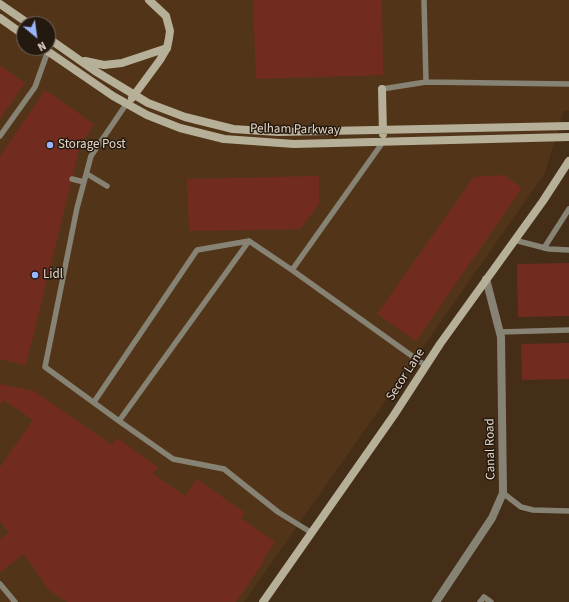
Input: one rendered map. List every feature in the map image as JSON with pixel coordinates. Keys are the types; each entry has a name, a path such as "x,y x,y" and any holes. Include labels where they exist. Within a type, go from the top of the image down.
{"main road":[{"path":"127,104 160,60 167,48 170,30 168,20 149,0"},
{"path":"0,4 17,16"},
{"path":"0,18 16,29"},
{"name":"Pelham Parkway","path":"56,44 134,95 174,114 211,125 233,129 278,132 569,126"},
{"path":"77,58 104,65 138,58 167,48"},
{"name":"Pelham Parkway","path":"55,56 127,104 147,115 180,128 224,139 274,144 569,137"},
{"path":"382,88 383,142"},
{"name":"Secor Lane","path":"263,602 569,161"}],"street":[{"name":"Canal Road","path":"436,602 492,518 503,493 500,332 486,279"}],"lane":[{"path":"424,0 426,82"},
{"path":"0,136 35,87 44,56"},
{"path":"382,88 426,82 569,84"},
{"path":"127,104 91,156 77,208 45,367 173,459 224,468 278,512 312,533"},
{"path":"292,270 383,142"},
{"path":"86,174 107,186"},
{"path":"72,179 84,182"},
{"path":"544,248 569,209"},
{"path":"514,240 544,248 569,250"},
{"path":"119,420 249,241"},
{"path":"94,402 197,250 249,241 426,366"},
{"path":"500,332 569,330"},
{"path":"503,493 521,507 533,510 569,511"},
{"path":"0,584 15,602"},
{"path":"480,602 484,597 491,602"}],"shaded area":[{"path":"0,0 569,0 569,111 564,111 545,173 244,602 0,602"}],"building":[{"path":"253,0 382,0 383,75 256,79"},
{"path":"0,65 25,83 0,119"},
{"path":"45,90 94,124 80,146 26,365 0,359 0,156"},
{"path":"504,175 522,188 416,341 377,314 474,177"},
{"path":"319,176 319,204 300,229 189,231 187,179"},
{"path":"569,263 569,316 518,317 517,264"},
{"path":"569,343 569,379 522,380 521,344"},
{"path":"0,384 34,391 112,445 117,438 158,467 153,474 185,496 197,479 245,513 241,518 275,542 236,602 67,602 49,590 24,554 0,572 0,539 9,533 0,521 0,467 33,420 4,400 0,405"}],"place":[{"name":"Storage Post","path":"50,145"},
{"name":"Lidl","path":"35,275"}]}
